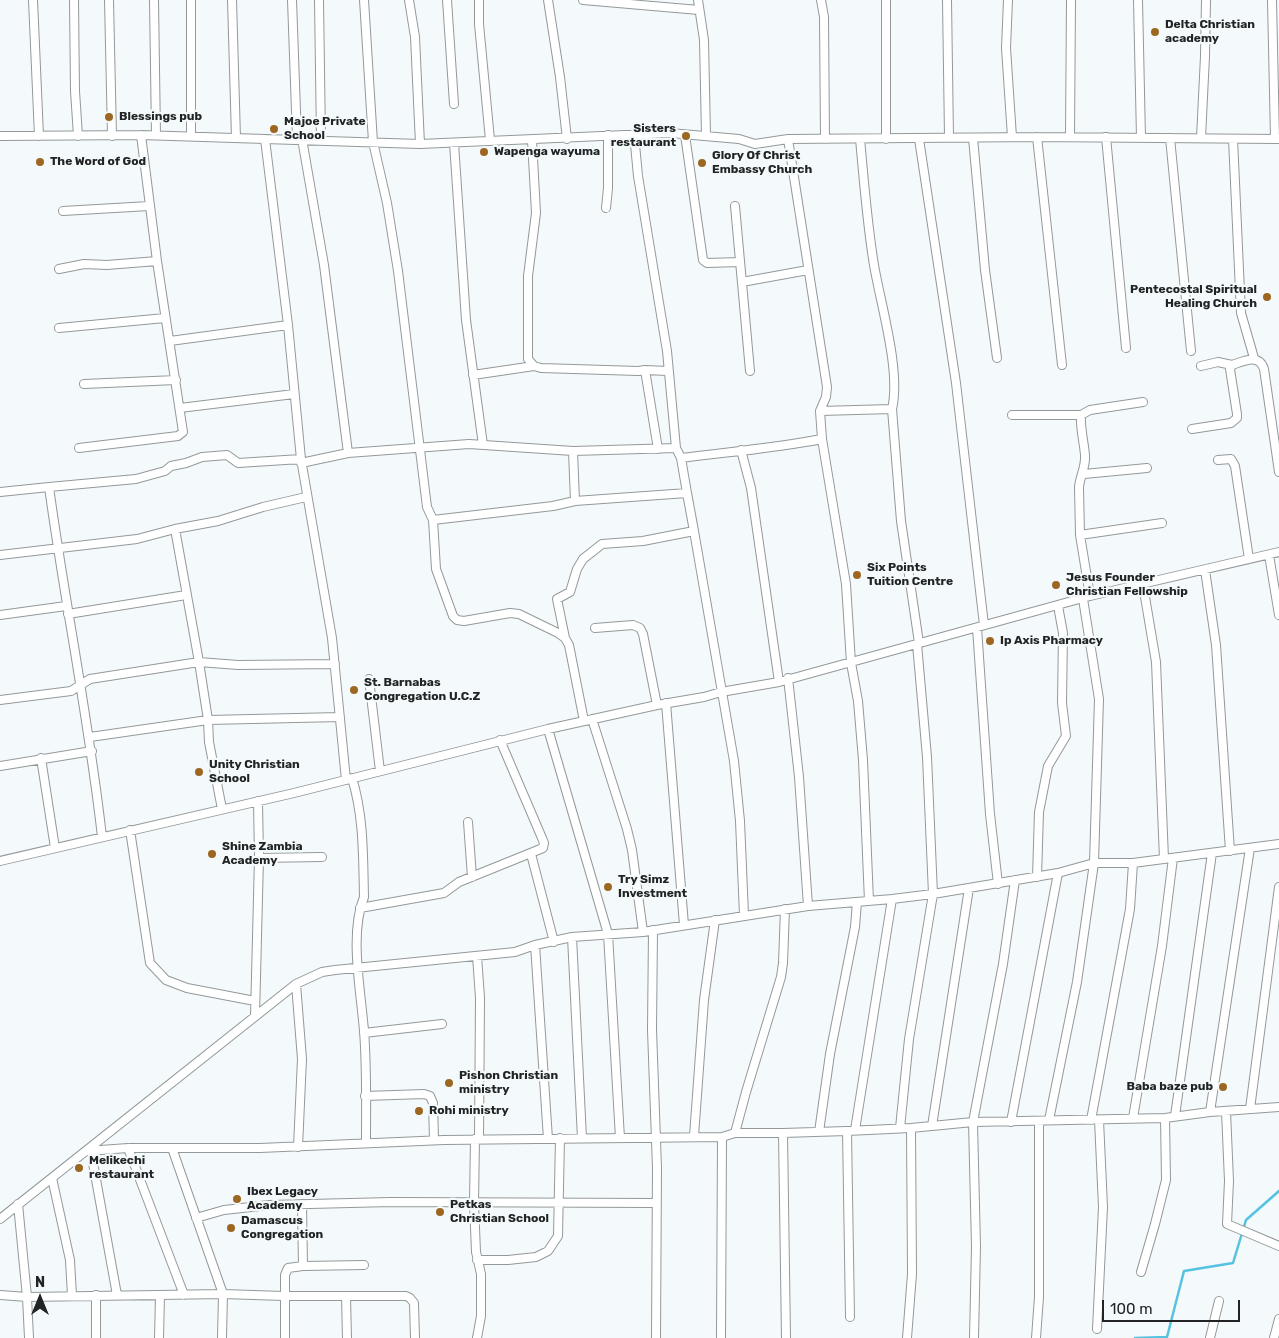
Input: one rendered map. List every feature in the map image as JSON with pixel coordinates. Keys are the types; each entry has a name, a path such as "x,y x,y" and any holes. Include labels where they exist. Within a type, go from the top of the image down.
{"street":[{"path":"33,0 39,136"},
{"path":"74,0 75,91 78,136"},
{"path":"109,0 112,136"},
{"path":"154,0 156,135"},
{"path":"191,0 191,136"},
{"path":"232,0 236,138"},
{"path":"292,0 300,139 324,265 348,453"},
{"path":"319,0 320,139"},
{"path":"364,0 373,142 387,202 396,261 427,507 433,520 436,569 453,616 457,620 464,621 510,613 519,614 565,638"},
{"path":"410,0 415,37 420,144"},
{"path":"447,0 454,104"},
{"path":"479,0 490,140"},
{"path":"548,0 560,77 566,138"},
{"path":"583,0 699,10"},
{"path":"698,0 704,40 706,136"},
{"path":"821,0 824,17 825,139"},
{"path":"886,0 886,138"},
{"path":"947,0 949,137"},
{"path":"1008,0 1006,48 1012,137"},
{"path":"1070,138 1071,0"},
{"path":"1138,0 1141,138"},
{"path":"1201,138 1206,0"},
{"path":"0,136 156,135 320,139 420,144 634,134 706,136 739,139 755,144 788,139 1037,136 1070,138 1277,139 1272,0"},
{"path":"634,134 638,176 667,351 676,448 681,458 734,761 744,915"},
{"path":"79,448 181,435 184,430 157,261 141,135"},
{"path":"606,208 608,135"},
{"path":"685,135 703,260 707,263 740,262"},
{"path":"1037,136 1062,365"},
{"path":"265,138 288,325 306,497 331,632 349,779 358,798 362,820 364,897 360,908 357,934 364,1033 366,1143"},
{"path":"919,138 956,384 981,626 990,814 998,884"},
{"path":"973,138 984,261 997,358"},
{"path":"1106,138 1126,348"},
{"path":"1170,138 1191,351"},
{"path":"1233,138 1241,313 1254,358 1261,362 1264,369 1279,472"},
{"path":"788,139 827,387 826,397 820,411 822,439 846,592 851,663 858,701 863,760 869,900"},
{"path":"860,139 871,249 893,367 895,398 892,409 902,521 918,644 927,757 933,894 908,1039 900,1128"},
{"path":"532,140 536,213 528,276 527,355 534,366"},
{"path":"454,143 466,320 483,445"},
{"path":"64,212 149,206"},
{"path":"735,206 750,371"},
{"path":"59,269 84,264 107,266 157,261"},
{"path":"742,282 808,270"},
{"path":"59,328 166,318"},
{"path":"170,340 288,325"},
{"path":"1201,366 1218,362 1232,364 1254,358"},
{"path":"1192,429 1231,423 1237,418 1230,373 1232,364"},
{"path":"472,374 534,366 668,371"},
{"path":"644,370 658,449"},
{"path":"84,384 176,380"},
{"path":"180,408 294,394"},
{"path":"1012,415 1081,414 1090,410 1143,402"},
{"path":"820,411 892,409"},
{"path":"1049,1120 1077,982 1094,863 1099,699 1080,535 1079,487 1084,474 1086,457 1081,414"},
{"path":"681,458 785,446 822,439"},
{"path":"0,492 136,479 165,471 171,466 202,457 226,455 238,463 301,461 348,453 443,446 483,445 574,451 676,448"},
{"path":"741,450 751,488 779,682"},
{"path":"574,451 575,501"},
{"path":"1218,460 1231,460 1235,466 1249,559"},
{"path":"1084,474 1148,468"},
{"path":"49,487 66,606 90,737 102,837"},
{"path":"433,520 553,506 575,501 687,493"},
{"path":"0,555 137,539 175,529 218,521 263,507 306,497"},
{"path":"1080,535 1162,523"},
{"path":"175,529 182,559 186,595 208,720 209,742 222,809"},
{"path":"643,932 628,829 588,720 569,645 565,638 557,598 570,592 577,569 583,559 602,544 643,541 694,532"},
{"path":"0,861 349,779 500,740 658,705 779,682 1087,598 1279,552"},
{"path":"1269,554 1279,616"},
{"path":"1205,570 1216,645 1230,851"},
{"path":"1143,585 1156,662 1164,859"},
{"path":"68,614 186,595"},
{"path":"0,615 66,606"},
{"path":"1037,877 1039,812 1048,766 1051,758 1066,736 1062,703 1063,632 1058,606"},
{"path":"595,628 633,625 640,628 643,634 658,705"},
{"path":"0,700 71,691 90,679 102,676 199,662 238,665 335,664"},
{"path":"788,678 799,777 808,906"},
{"path":"369,679 380,771"},
{"path":"666,704 684,925"},
{"path":"90,737 208,720 340,717"},
{"path":"548,729 608,934 620,1138"},
{"path":"360,908 444,893 458,882 543,848 544,843 500,740"},
{"path":"0,766 92,751"},
{"path":"41,758 54,848"},
{"path":"255,1016 259,858 258,801"},
{"path":"468,822 472,877"},
{"path":"130,830 150,963 166,980 187,988 255,1001"},
{"path":"0,1219 52,1178 92,1151 120,1123 296,984 322,972 515,952 535,945 572,937 643,932 808,906 933,894 1058,873 1094,863 1134,863 1279,844"},
{"path":"1210,1112 1250,848"},
{"path":"1175,1116 1212,853"},
{"path":"531,854 554,942"},
{"path":"259,858 322,856"},
{"path":"1133,1118 1162,946 1173,858"},
{"path":"1097,1329 1103,1207 1095,1120 1130,909 1134,863"},
{"path":"1011,1122 1058,873"},
{"path":"974,1338 976,1247 973,1122 1003,964 1015,880"},
{"path":"1250,1109 1279,887"},
{"path":"932,1126 969,888"},
{"path":"850,1316 851,1130 892,899"},
{"path":"820,1132 830,1054 855,927 858,902"},
{"path":"736,1133 746,1092 781,977 786,909"},
{"path":"694,1136 704,1000 715,920"},
{"path":"653,930 652,1030 656,1203 656,1338"},
{"path":"572,937 582,1138"},
{"path":"535,945 548,1139"},
{"path":"477,956 480,1017 474,1203 477,1260 481,1274 481,1308 477,1338"},
{"path":"296,984 302,1059 298,1147"},
{"path":"364,1033 442,1024"},
{"path":"365,1096 424,1094 430,1096 434,1140"},
{"path":"92,1151 128,1148 298,1147 477,1139 722,1137 736,1133 911,1128 973,1122 1165,1118 1210,1112 1279,1107"},
{"path":"1226,1111 1229,1181 1227,1224 1279,1246"},
{"path":"1140,1272 1166,1180 1165,1118"},
{"path":"1036,1338 1039,1297 1039,1122"},
{"path":"907,1338 912,1274 911,1128"},
{"path":"783,1133 786,1338"},
{"path":"721,1338 722,1137"},
{"path":"477,1260 536,1257 548,1251 558,1236 560,1138"},
{"path":"128,1148 184,1295"},
{"path":"172,1148 222,1294 222,1338"},
{"path":"92,1151 118,1295"},
{"path":"52,1178 70,1260 72,1296"},
{"path":"196,1218 238,1208 302,1204 656,1203"},
{"path":"18,1204 29,1338"},
{"path":"302,1204 303,1266"},
{"path":"285,1338 284,1296 286,1271 288,1268 364,1265"},
{"path":"0,1295 27,1297 222,1294 406,1296 414,1303 415,1338"},
{"path":"96,1296 96,1338"},
{"path":"159,1338 160,1296"},
{"path":"346,1296 347,1338"},
{"path":"1210,1338 1219,1301"},
{"path":"1274,1338 1279,1319"}],"waterway":[{"path":"1135,1338 1167,1337 1184,1271 1233,1263 1246,1220 1279,1191"}],"place":[{"name":"Delta Christian academy","path":"1155,32"},
{"name":"Blessings pub","path":"109,117"},
{"name":"Majoe Private School","path":"274,129"},
{"name":"Sisters restaurant","path":"686,136"},
{"name":"Wapenga wayuma","path":"484,152"},
{"name":"The Word of God","path":"40,162"},
{"name":"Glory Of Christ Embassy Church","path":"702,163"},
{"name":"Pentecostal Spiritual Healing Church","path":"1267,297"},
{"name":"Six Points Tuition Centre","path":"857,575"},
{"name":"Jesus Founder Christian Fellowship","path":"1056,585"},
{"name":"Ip Axis Pharmacy","path":"990,641"},
{"name":"St. Barnabas Congregation U.C.Z","path":"354,690"},
{"name":"Unity Christian School","path":"199,772"},
{"name":"Shine Zambia Academy","path":"212,854"},
{"name":"Try Simz Investment","path":"608,887"},
{"name":"Pishon Christian ministry","path":"449,1083"},
{"name":"Baba baze pub","path":"1223,1087"},
{"name":"Rohi ministry","path":"419,1111"},
{"name":"Melikechi restaurant","path":"79,1168"},
{"name":"Ibex Legacy Academy","path":"237,1199"},
{"name":"Petkas Christian School","path":"440,1212"},
{"name":"Damascus Congregation","path":"231,1228"}]}
